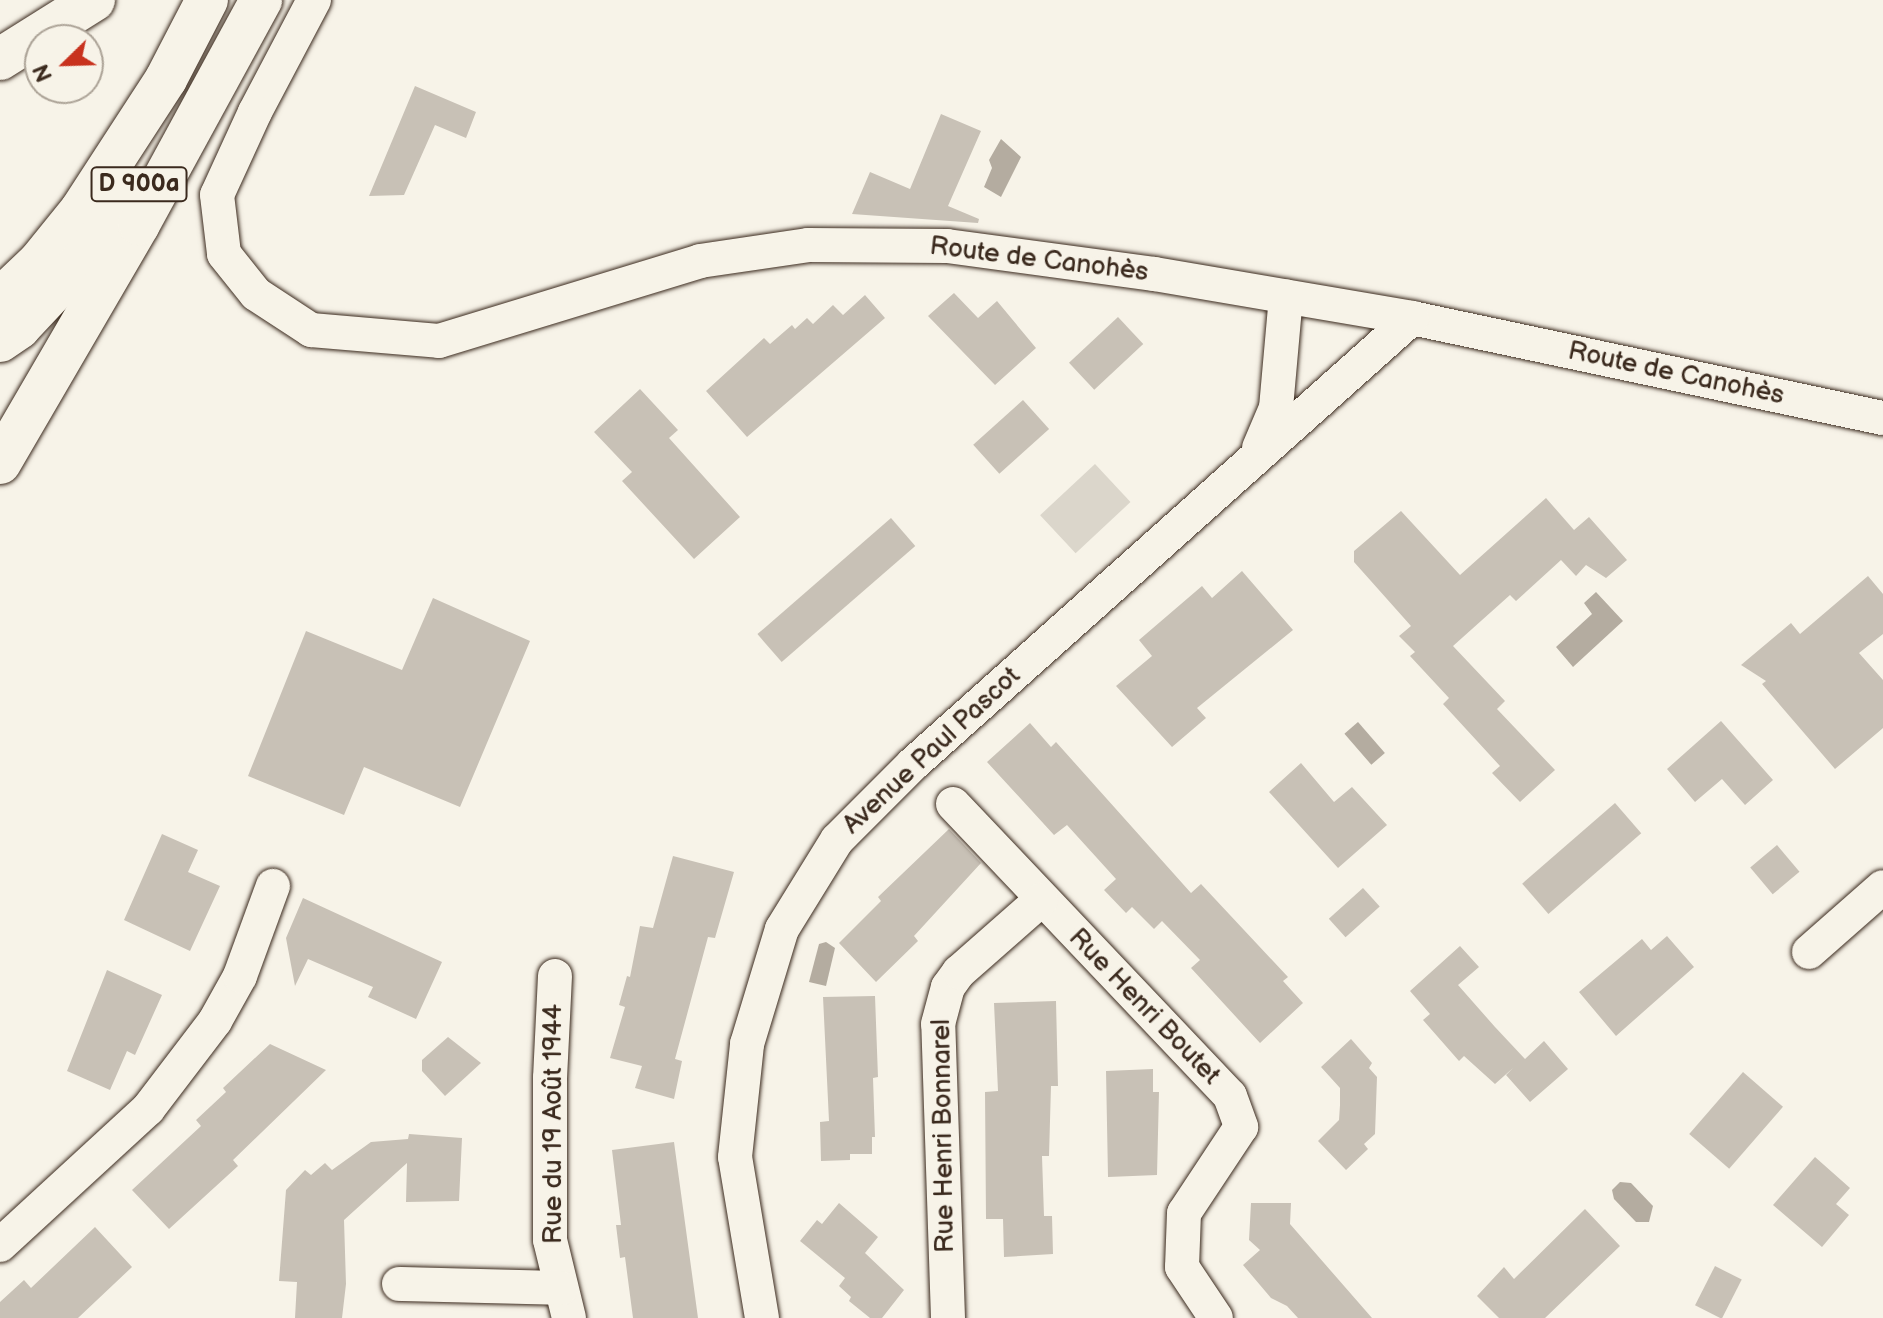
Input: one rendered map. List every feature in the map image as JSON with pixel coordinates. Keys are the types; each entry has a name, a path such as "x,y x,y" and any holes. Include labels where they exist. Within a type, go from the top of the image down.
{"main road":[{"path":"0,59 94,0"},
{"name":"D 900a","path":"0,299 39,262 81,210 166,79 207,0"},
{"name":"D 900a","path":"0,341 19,328 77,266 158,160 241,0"},
{"path":"0,463 139,224 261,0"}],"street":[{"name":"Route de Canohès","path":"314,0 255,112 217,195 224,254 256,294 311,330 439,341 700,261 808,245 947,246 1155,274 1412,318 1883,418"},
{"name":"Avenue Paul Pascot","path":"1257,454 1276,408 1286,296"},
{"name":"Avenue Paul Pascot","path":"762,1318 735,1157 747,1044 782,929 837,840 913,764 1412,318"},
{"name":"Rue Henri Boutet","path":"953,804 1230,1096 1241,1127 1184,1213 1182,1267 1216,1318"},
{"path":"0,1245 148,1109 187,1059 215,1021 240,976 273,886"},
{"path":"1809,952 1883,887"},
{"name":"Rue Henri Bonnarel","path":"948,1318 938,1024 948,987 959,972 1041,900"},
{"name":"Rue du 19 Août 1944","path":"555,976 550,1078 550,1240 565,1303"},
{"path":"399,1284 565,1303"}],"shaded area":[{"path":"1001,139 1021,157 1001,197 984,187 992,168 989,160"},
{"path":"1095,464 1130,502 1076,553 1040,515"},
{"path":"1596,592 1623,621 1573,667 1556,647 1592,614 1584,603"},
{"path":"1358,722 1385,753 1371,765 1344,734"},
{"path":"826,942 835,948 826,986 809,982 819,944"},
{"path":"1620,1182 1631,1183 1653,1206 1649,1222 1636,1222 1614,1199 1612,1190"}],"building":[{"path":"415,86 476,112 466,138 435,125 404,195 369,196"},
{"path":"941,114 981,131 948,206 979,219 978,223 852,214 870,172 910,189"},
{"path":"954,293 978,318 997,301 1036,348 995,385 928,316"},
{"path":"865,295 885,318 747,437 706,391 764,338 770,344 792,325 795,329 807,318 813,324 833,305 843,315"},
{"path":"1118,317 1143,344 1094,390 1069,363"},
{"path":"640,389 678,430 669,438 740,517 694,559 622,481 632,472 594,432"},
{"path":"1023,400 1049,429 999,474 973,445"},
{"path":"1546,498 1574,530 1589,517 1627,560 1606,578 1586,565 1576,576 1561,560 1516,601 1510,595 1453,646 1505,701 1497,709 1555,770 1520,802 1492,773 1500,766 1443,704 1449,698 1410,656 1415,652 1399,636 1411,626 1354,562 1354,551 1401,511 1460,575"},
{"path":"891,518 915,546 782,662 757,634"},
{"path":"1242,571 1293,630 1197,708 1206,718 1172,747 1116,686 1152,656 1139,640 1202,586 1212,598"},
{"path":"1868,576 1883,594 1883,634 1859,653 1883,680 1883,728 1835,769 1762,684 1766,681 1741,665 1791,623 1800,634"},
{"path":"433,598 530,641 460,807 364,767 344,815 248,776 306,631 402,670"},
{"path":"1721,721 1773,780 1745,805 1722,779 1695,802 1667,769"},
{"path":"1030,723 1051,747 1056,742 1191,893 1201,884 1288,977 1283,981 1303,1003 1260,1043 1191,968 1200,960 1162,921 1154,929 1132,907 1126,913 1104,890 1116,879 1067,825 1054,835 987,762"},
{"path":"1301,763 1334,802 1352,787 1387,825 1338,868 1269,792"},
{"path":"1615,803 1641,833 1548,914 1522,884"},
{"path":"949,829 981,863 914,936 918,941 876,982 839,943 881,901 878,897"},
{"path":"162,834 198,850 188,872 220,886 190,951 124,920"},
{"path":"1777,845 1799,872 1773,894 1750,867"},
{"path":"673,856 734,872 715,938 708,937 675,1059 682,1061 674,1099 635,1088 642,1066 610,1058 625,1007 619,1005 627,976 630,977 640,926 653,928"},
{"path":"1363,888 1380,907 1346,937 1329,919"},
{"path":"303,898 442,962 416,1019 368,997 373,987 308,959 295,986 286,938"},
{"path":"1667,936 1694,967 1616,1036 1579,992 1642,939 1651,950"},
{"path":"1460,946 1479,967 1458,985 1525,1059 1544,1041 1568,1069 1530,1102 1506,1075 1513,1068 1495,1084 1464,1056 1459,1061 1423,1020 1430,1014 1410,991"},
{"path":"107,970 162,995 135,1055 127,1051 110,1090 67,1071"},
{"path":"875,996 878,1077 873,1078 875,1137 872,1137 872,1154 850,1154 850,1160 821,1161 820,1122 829,1121 823,997"},
{"path":"1056,1001 1058,1086 1051,1086 1049,1156 1042,1156 1044,1216 1052,1216 1053,1254 1004,1257 1003,1219 986,1219 985,1092 998,1091 994,1003"},
{"path":"448,1037 481,1063 445,1096 422,1071 422,1060"},
{"path":"1351,1039 1372,1063 1369,1068 1377,1077 1375,1134 1364,1144 1368,1149 1346,1170 1318,1141 1339,1120 1340,1105 1340,1088 1321,1067"},
{"path":"270,1044 326,1070 233,1160 238,1166 169,1229 132,1190 201,1126 196,1120 226,1092 223,1088"},
{"path":"1153,1069 1153,1092 1159,1092 1157,1175 1108,1177 1106,1071"},
{"path":"1743,1072 1783,1107 1729,1169 1689,1134"},
{"path":"409,1134 462,1138 459,1201 406,1202 407,1163 344,1220 346,1284 342,1318 295,1318 297,1282 279,1281 286,1190 305,1170 311,1175 325,1163 332,1170 371,1142 408,1139"},
{"path":"674,1142 698,1318 633,1318 625,1257 620,1258 616,1225 621,1225 612,1150"},
{"path":"1815,1157 1850,1188 1836,1204 1849,1215 1822,1247 1773,1205"},
{"path":"839,1203 878,1237 865,1253 904,1290 882,1318 870,1318 849,1301 851,1297 839,1286 845,1278 800,1241 817,1220 822,1224"},
{"path":"1251,1203 1291,1203 1290,1224 1372,1318 1298,1318 1287,1306 1271,1298 1243,1265 1260,1250 1249,1240"},
{"path":"1585,1209 1620,1246 1545,1318 1499,1318 1477,1296 1504,1267 1514,1279"},
{"path":"95,1227 132,1267 78,1318 0,1318 0,1302 24,1280 31,1288"},
{"path":"1715,1266 1742,1280 1722,1318 1695,1305"}]}
